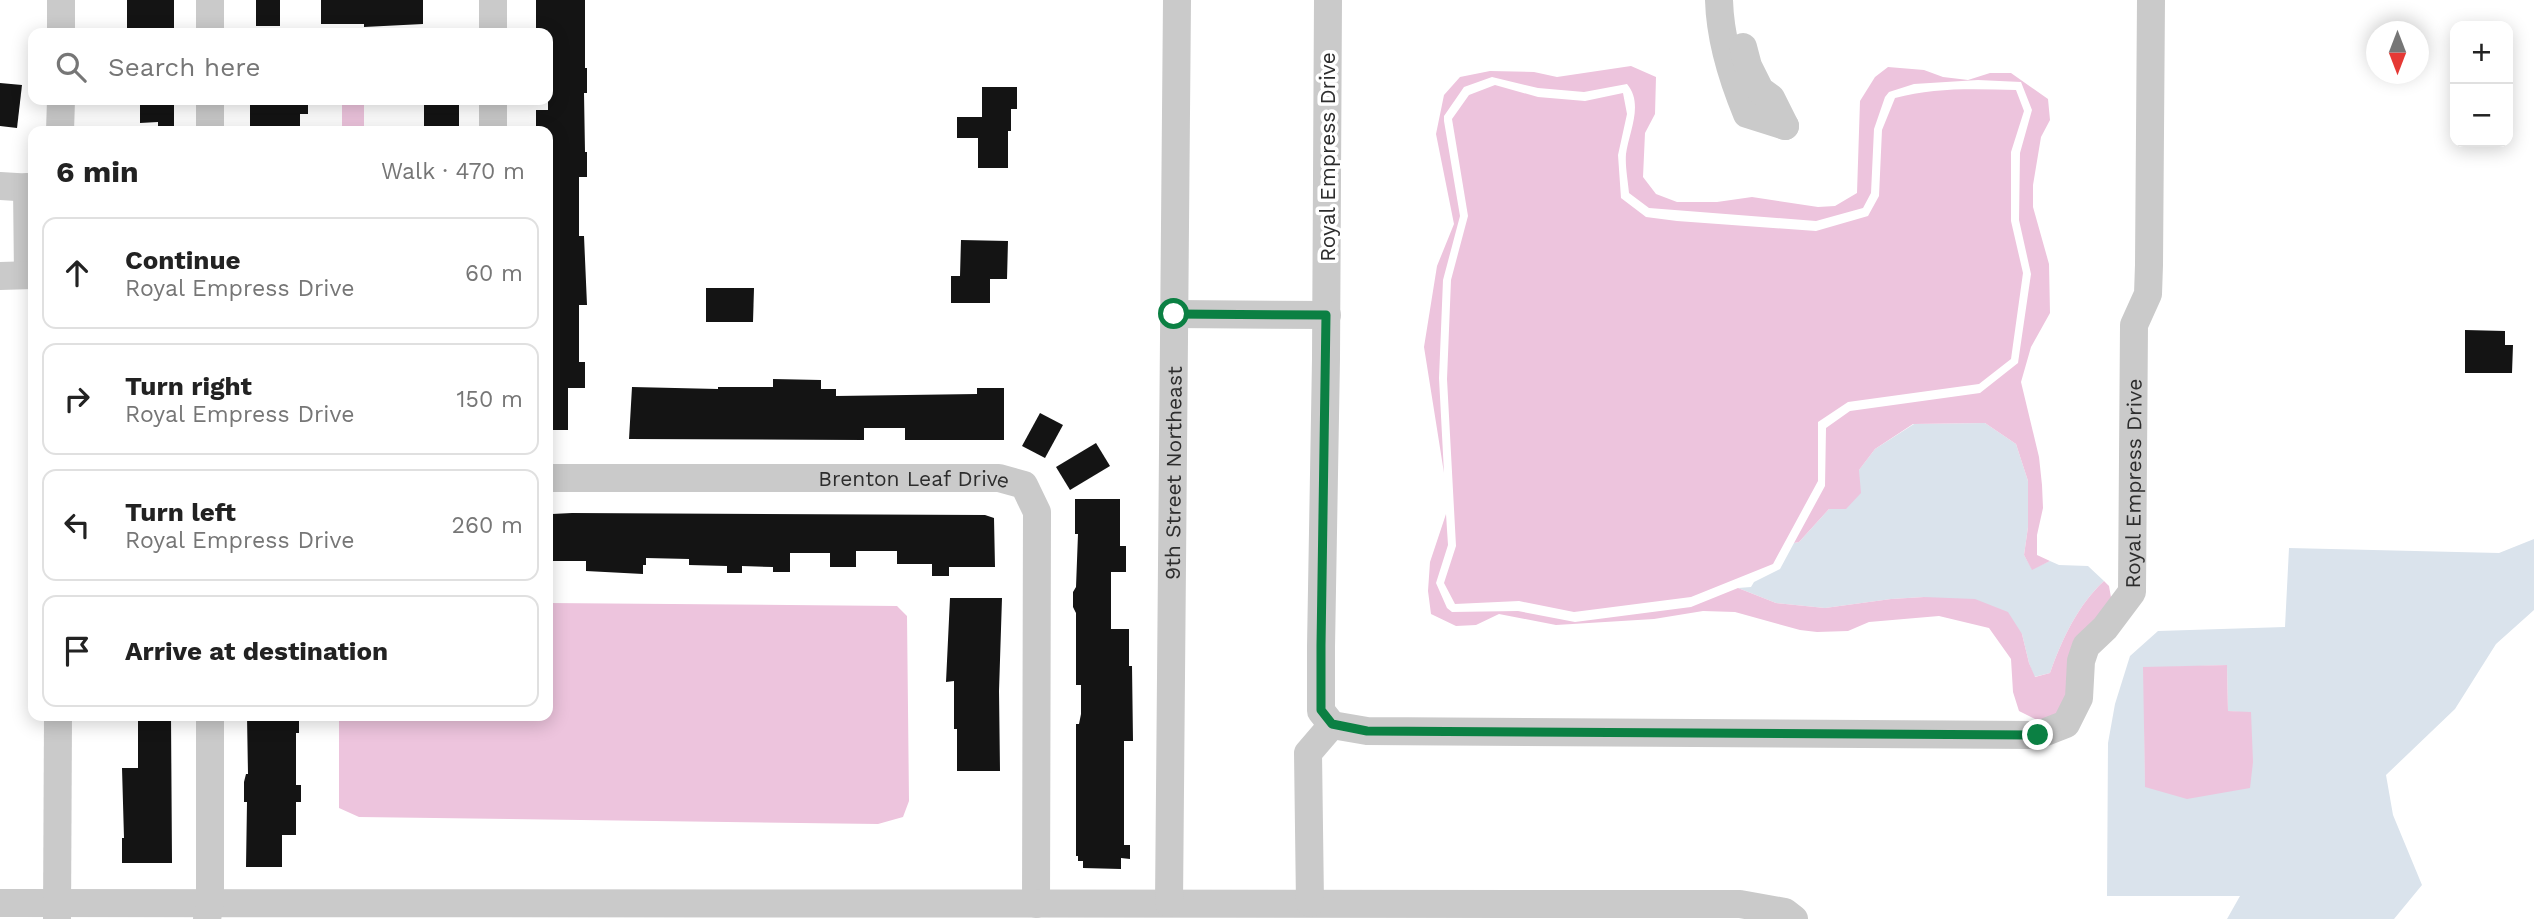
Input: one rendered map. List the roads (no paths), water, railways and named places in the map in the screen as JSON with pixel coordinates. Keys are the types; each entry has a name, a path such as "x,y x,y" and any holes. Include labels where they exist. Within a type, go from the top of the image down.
{"street":[{"path":"61,0 61,28"},
{"path":"210,0 210,28"},
{"path":"493,0 493,28"},
{"name":"9th Street Northeast","path":"1169,903 1177,0"},
{"name":"Royal Empress Drive","path":"1328,0 1321,710 1332,724 1367,731 2038,735 2066,724 2079,698 2081,661 2086,646 2105,628 2132,592 2134,325 2148,294 2150,265 2151,0"},
{"path":"1719,0 1727,52 1747,114 1785,126 1771,99 1760,90 1748,66 1741,41 1737,0"},
{"path":"60,126 61,105"},
{"path":"210,105 210,126"},
{"path":"493,105 493,126"},
{"path":"20,187 20,275"},
{"path":"1174,314 1326,315"},
{"name":"Brenton Leaf Drive","path":"553,478 999,478 1024,485 1037,512 1036,904"},
{"path":"57,911 58,721"},
{"path":"208,911 210,721"},
{"path":"1310,903 1308,753 1332,724"},
{"path":"0,903 57,911 1036,904 1064,911 1169,903 1310,903 1759,910 1785,912 1794,919"}]}
